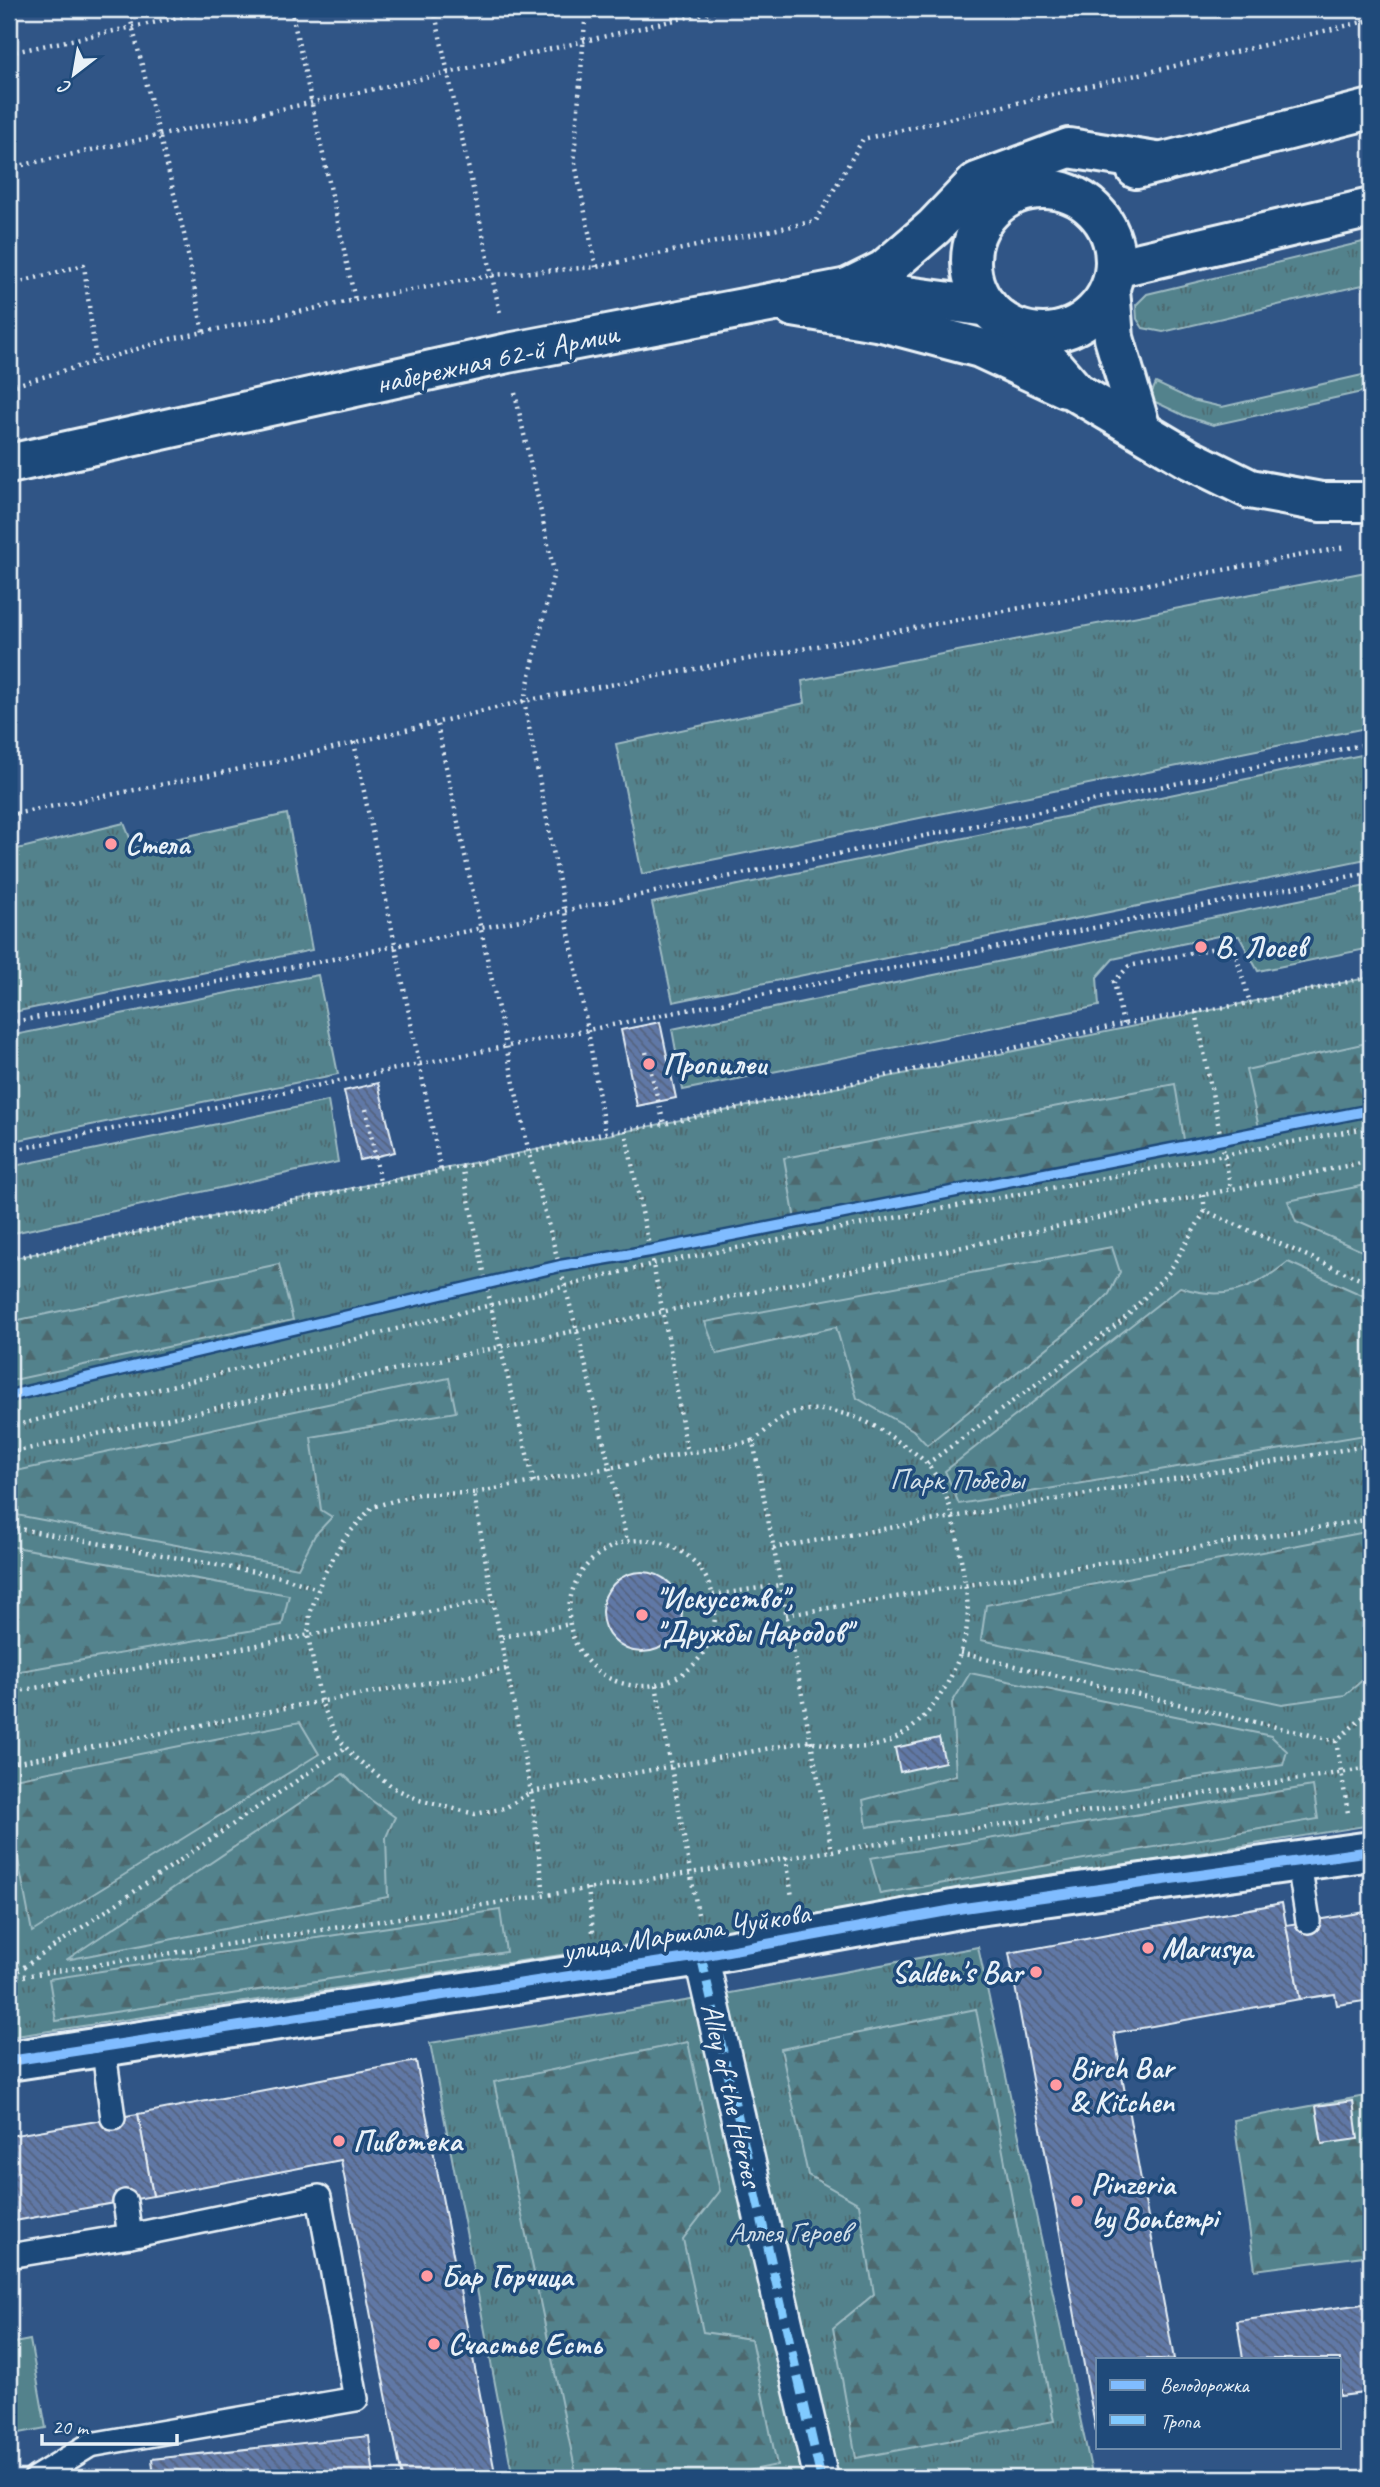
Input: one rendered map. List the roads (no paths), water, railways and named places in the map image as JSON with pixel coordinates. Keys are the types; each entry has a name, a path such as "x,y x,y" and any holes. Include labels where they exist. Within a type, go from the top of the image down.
{"main road":[{"path":"1371,109 1173,160 1024,192 1006,200 990,212 979,229 972,249 971,269 976,290 988,307 1003,321 1023,331 1044,334 1065,331 1092,314 1113,279 1371,208"},
{"path":"884,270 934,227 977,182 1069,148 1173,160"},
{"path":"1044,189 1068,194 1088,205 1104,223 1114,245 1114,338 1141,429"},
{"path":"848,288 979,229"},
{"name":"набережная 62-й Армии","path":"9,464 508,353 848,288 988,307"},
{"path":"771,303 882,321 980,348 1076,392 1189,459 1250,489 1321,502 1371,502"},
{"path":"1023,331 1076,392"},
{"name":"улица Маршала Чуйкова","path":"9,2061 701,1956 964,1908 1371,1851"}],"street":[{"name":"Alley of the Heroes","path":"701,1956 821,2478"}],"lane":[{"path":"1299,1863 1308,1921"},
{"path":"103,2045 113,2118"},
{"path":"9,2256 130,2236 319,2197 356,2399 90,2445 36,2478"},
{"path":"125,2202 130,2236"}],"place":[{"name":"Стела","path":"111,844"},
{"name":"В. Лосев","path":"1201,947"},
{"name":"Пропилеи","path":"649,1064"},
{"name":"\"Искусство\", \"Дружбы Народов\"","path":"642,1615"},
{"name":"Marusya","path":"1148,1948"},
{"name":"Salden's Bar","path":"1036,1972"},
{"name":"Birch Bar & Kitchen","path":"1056,2085"},
{"name":"Пивотека","path":"339,2141"},
{"name":"Pinzeria by Bontempi","path":"1077,2201"},
{"name":"Бар Горчица","path":"427,2276"},
{"name":"Счастье Есть","path":"434,2344"}],"park label":[{"name":"Парк Победы","path":"957,1479"},
{"name":"Аллея Героев","path":"789,2232"}]}
